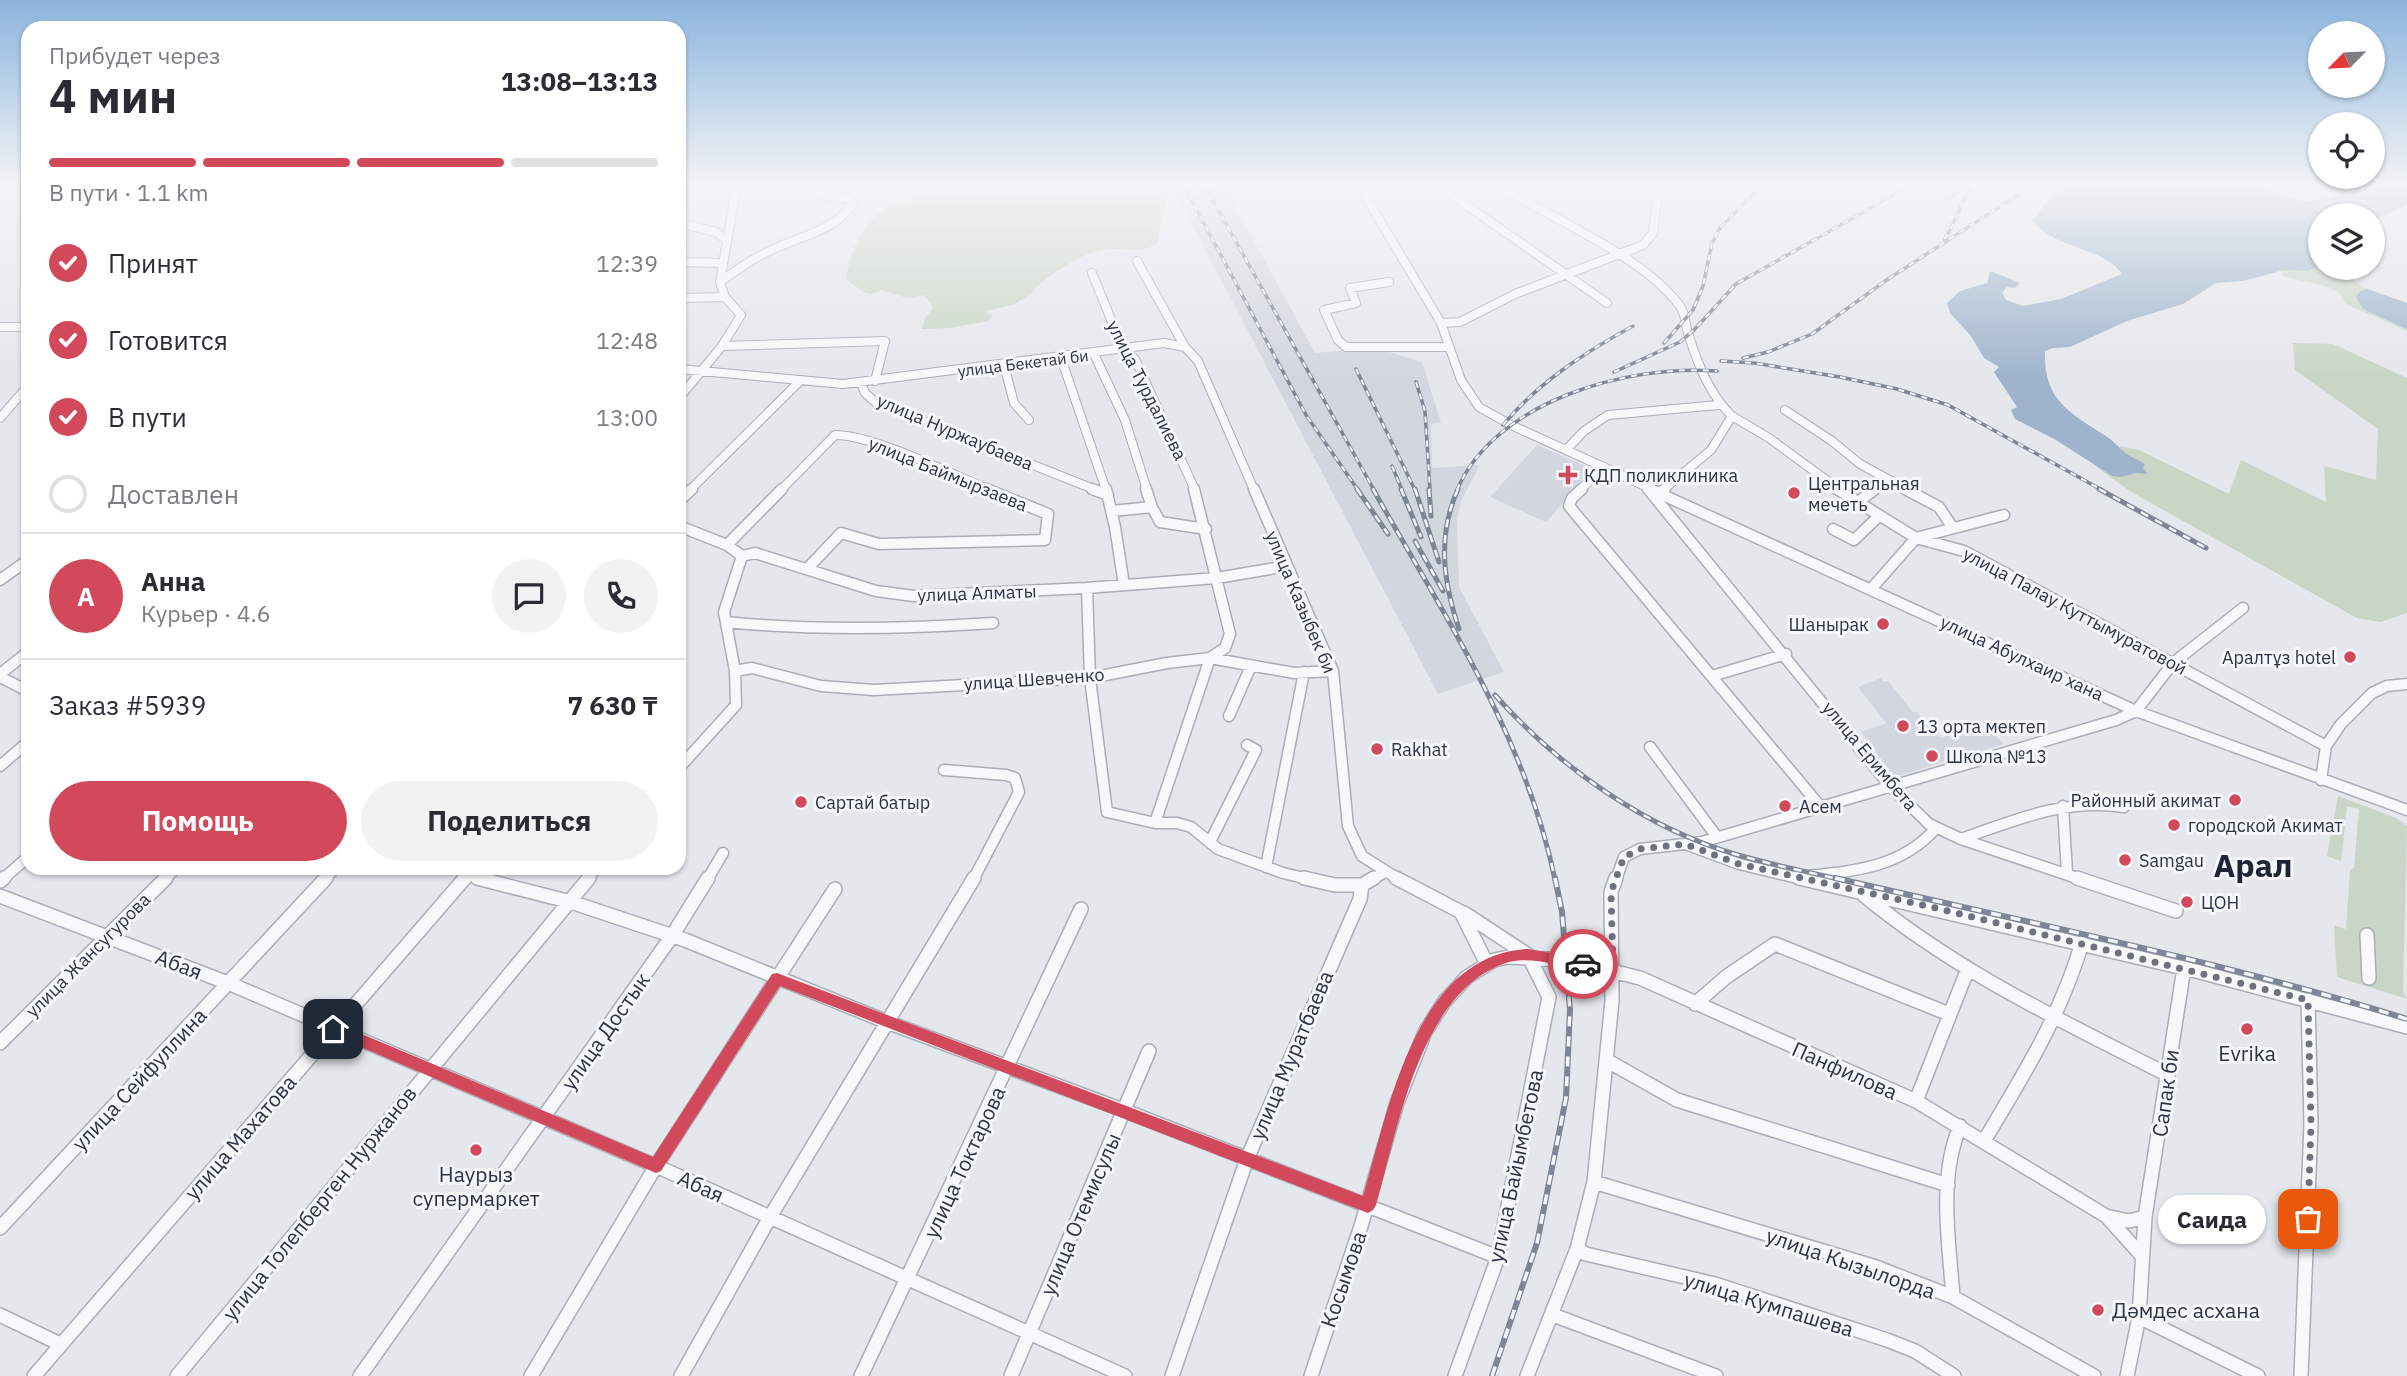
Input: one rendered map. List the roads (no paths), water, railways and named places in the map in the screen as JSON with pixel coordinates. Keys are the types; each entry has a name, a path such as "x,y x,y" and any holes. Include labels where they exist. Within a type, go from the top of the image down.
{"street":[{"path":"686,389 722,346 741,316 725,297 720,282 724,248"},
{"path":"720,282 774,248"},
{"name":"улица Абулхаир хана","path":"1397,248 1441,323 1461,380 1479,407 1511,425 2136,711 2407,810"},
{"path":"1531,248 1606,303"},
{"path":"1567,449 1584,431 1608,415 1718,405 1688,336 1682,309 1660,285 1605,248"},
{"path":"1441,323 1460,322 1515,294 1634,248"},
{"name":"улица Казыбек би","path":"1137,261 1185,348 1198,361 1334,671 1348,827 1362,856 1385,872 1461,912 1528,955"},
{"path":"686,262 722,262"},
{"name":"улица Турдалиева","path":"1091,273 1123,349 1135,359 1198,495 1230,634 1225,648 1210,658 1155,823"},
{"path":"1390,282 1350,288 1356,303 1324,310 1338,340 1346,347 1449,347"},
{"path":"686,298 725,297"},
{"path":"0,327 21,327"},
{"path":"722,346 885,341 875,381"},
{"name":"улица Бекетай би","path":"861,383 1094,354 1164,342 1185,348"},
{"path":"1094,354 1125,420 1152,507 1160,522 1206,529"},
{"path":"1061,358 1108,495 1124,585"},
{"path":"1004,365 1010,396 1018,413 1029,420"},
{"name":"улица Нуржаубаева","path":"686,370 800,381 861,383 865,393 875,402 1108,495"},
{"path":"686,494 800,381"},
{"path":"0,418 21,394"},
{"name":"улица Палау Куттымуратовой","path":"1718,405 1769,438 1826,480 1834,489 1916,538 1965,551 2326,746"},
{"name":"улица Палау Куттымуратовой","path":"1785,410 1832,441 1852,459 1939,507 1953,528"},
{"path":"1661,492 1711,450 1732,416"},
{"name":"улица Баймырзаева","path":"727,545 835,435 846,435 877,444 1048,514 1045,540 879,544 841,533 807,569"},
{"path":"1604,467 1572,498 1569,506 1820,806"},
{"path":"1857,503 1887,479"},
{"name":"улица Еримбета","path":"1646,485 1786,654 1890,786 1936,828 1961,839 2176,911"},
{"path":"1112,511 1152,507"},
{"path":"1872,588 1916,538 2004,514"},
{"path":"1833,529 1854,540 1879,516"},
{"name":"улица Алматы","path":"686,529 727,545 741,555 755,553 876,591 914,596 1087,589 1217,578 1287,566"},
{"path":"686,760 736,705 735,671 724,612 741,555"},
{"path":"0,580 21,565"},
{"path":"1087,589 1090,678 1107,812 1155,823 1177,823 1191,827 1219,849 1266,867 1322,883 1362,885 1385,872"},
{"path":"1527,1376 1577,1249 1594,1182 1613,969 1611,892 1619,864 1624,857 1640,849 1717,837 2116,720 2136,711 2173,663 2243,608"},
{"path":"726,622 782,629 886,631 993,623"},
{"path":"1712,676 1786,654"},
{"path":"21,658 0,675 21,687"},
{"name":"улица Шевченко","path":"735,671 752,668 821,686 874,690 1090,678 1167,663 1210,658 1304,672 1334,671"},
{"path":"1229,716 1251,666"},
{"path":"1266,867 1304,672"},
{"path":"2321,780 2326,746 2341,724 2372,693 2387,686 2407,684"},
{"path":"1210,842 1255,750 1247,745"},
{"path":"1650,747 1717,837"},
{"path":"0,766 21,748"},
{"path":"681,1376 770,1217 987,858 1009,815 1019,788 1014,778 944,770"},
{"path":"1961,839 2063,806 2104,802 2124,807"},
{"path":"2063,806 2067,873"},
{"path":"1801,877 1868,870 1885,864 1904,856 1936,828"},
{"path":"1685,844 1739,864 2082,943 2407,1027"},
{"name":"улица Достык","path":"360,1376 672,936 723,853"},
{"path":"0,881 21,863"},
{"name":"улица Жансугурова","path":"0,1043 169,875"},
{"name":"улица Сейфуллина","path":"0,1228 328,875"},
{"name":"улица Махатова","path":"34,1376 462,875"},
{"path":"477,875 505,887 571,902 672,936 887,1022 1123,1110 1498,1257"},
{"name":"улица Толепберген Нуржанов","path":"177,1376 591,875"},
{"name":"улица Муратбаева","path":"1172,1376 1247,1158 1360,899 1362,885"},
{"path":"531,1376 656,1166 835,888"},
{"path":"1858,890 1893,922 1967,971 2168,1075"},
{"name":"Абая","path":"0,896 228,983 656,1166 1125,1376"},
{"name":"улица Токтарова","path":"861,1376 1081,909"},
{"path":"1461,912 1488,964"},
{"path":"2367,934 2369,978"},
{"path":"1984,1141 2012,1098 2056,1017 2082,943"},
{"path":"1695,1004 1726,976 1775,944 1949,1014"},
{"name":"Панфилова","path":"1528,955 1613,969 1640,978 1916,1101 2106,1216 2129,1221 2145,1217"},
{"name":"Косымова","path":"1311,1376 1368,1205 1405,1081 1421,1040 1439,1010 1460,985 1488,964 1510,956 1528,955"},
{"name":"улица Байымбетова","path":"1455,1376 1498,1257 1549,997 1528,955"},
{"name":"Сапак би","path":"2127,1376 2139,1317 2145,1217 2184,968"},
{"path":"1916,1101 1967,971"},
{"path":"2301,1376 2311,1124 2308,1000"},
{"name":"улица Отемисулы","path":"1011,1376 1149,1051"},
{"path":"1606,1060 1677,1100 1948,1185"},
{"path":"1953,1297 1948,1185 1952,1142 1961,1126"},
{"name":"улица Кызылорда","path":"1594,1182 1876,1267 1953,1297 2094,1376"},
{"path":"2106,1216 2142,1256"},
{"name":"улица Кумпашева","path":"1577,1249 1586,1254 1716,1284 1887,1340 1915,1351 1954,1376"},
{"path":"0,1315 61,1344"},
{"path":"1553,1315 1716,1376"},
{"path":"2139,1317 2258,1376"}],"water":[{"path":"2080,248 2308,248 2308,271 2284,270 2243,281 2216,283 2183,304 2127,321 2070,347 2045,351 2049,382 2061,403 2124,452 2145,464 2143,468 2148,474 2136,473 2121,477 2112,476 2056,440 2015,419 2011,410 2017,407 1994,372 1999,367 1984,358 1971,336 1950,313 1947,303 1960,291 1987,283 1990,272 2020,283 2015,288 2007,287 2002,292 2006,300 2023,306 2061,299 2122,274 2113,265"},
{"path":"2367,289 2407,303 2407,329 2363,309 2356,297 2360,291"}],"railway":[{"path":"1217,248 1306,415 1358,490"},
{"path":"1240,248 1374,490"},
{"path":"1664,343 1693,310 1703,286 1711,248"},
{"path":"1614,372 1680,342 1736,284 1799,248"},
{"path":"1743,358 1768,352 1812,334 1936,248"},
{"path":"1503,425 1547,382 1633,326"},
{"path":"1721,361 1754,363 1840,377 1897,389 1948,405 2102,490"},
{"path":"1356,369 1415,490"},
{"path":"1457,490 1475,459 1501,433 1532,411 1568,394 1644,374 1682,370 1717,371"},
{"path":"1416,382 1425,411 1430,490"},
{"path":"1392,466 1402,490"},
{"path":"1357,489 1388,534"},
{"path":"1373,489 1454,630 1503,726 1542,827 1555,880"},
{"path":"1401,489 1421,537"},
{"path":"1415,489 1439,562"},
{"path":"1429,489 1431,516"},
{"path":"1458,489 1447,524 1445,559 1449,593 1459,629"},
{"path":"2099,489 2206,548"},
{"path":"1415,541 1443,591"},
{"path":"1495,695 1547,747 1575,770 1606,792 1670,829 1738,855 1843,880"},
{"path":"1492,1376 1537,1243 1566,1098 1570,1010 1562,912 1555,878"},
{"path":"1835,878 2194,960 2407,1019"}],"place":[{"name":"КДП поликлиника","path":"1568,475"},
{"name":"Центральная мечеть","path":"1794,493"},
{"name":"Шанырак","path":"1883,624"},
{"name":"Аралтұз hotel","path":"2350,657"},
{"name":"13 орта мектеп","path":"1903,726"},
{"name":"Rakhat","path":"1377,749"},
{"name":"Школа №13","path":"1932,756"},
{"name":"Районный акимат","path":"2235,800"},
{"name":"Сартай батыр","path":"801,802"},
{"name":"Асем","path":"1785,806"},
{"name":"городской Акимат","path":"2174,825"},
{"name":"Samgau","path":"2125,860"},
{"name":"ЦОН","path":"2187,902"},
{"name":"Evrika","path":"2247,1029"},
{"name":"Наурыз супермаркет","path":"476,1150"},
{"name":"Саида","path":"2308,1219"},
{"name":"Дәмдес асхана","path":"2098,1310"}],"district":[{"name":"Арал","path":"2253,865"}]}
